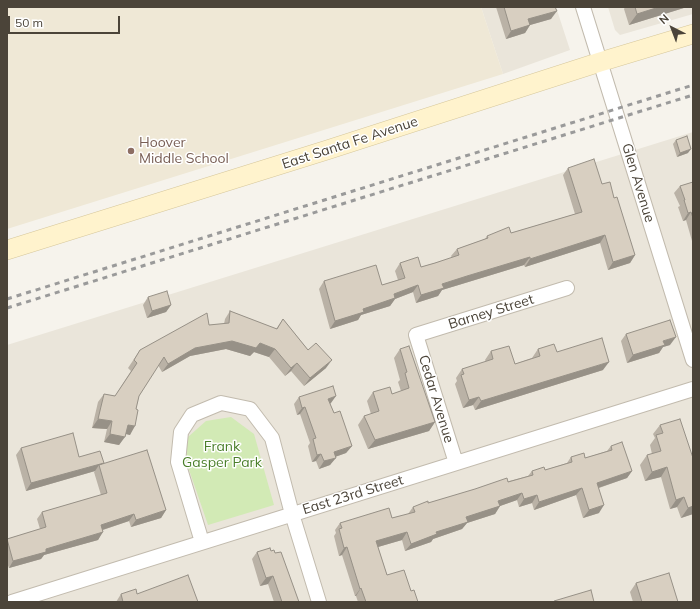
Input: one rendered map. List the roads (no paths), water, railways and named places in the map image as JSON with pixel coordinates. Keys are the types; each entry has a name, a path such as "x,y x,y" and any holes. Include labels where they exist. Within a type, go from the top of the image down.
{"street":[{"name":"Glen Avenue","path":"583,7 693,360"},
{"name":"East Santa Fe Avenue","path":"7,250 328,150 600,62 693,34"},
{"name":"Barney Street","path":"416,335 567,288"},
{"name":"Cedar Avenue","path":"416,335 456,463"},
{"name":"East 23rd Street","path":"12,602 693,389"},
{"path":"202,542 178,462 181,432 192,415 221,403 250,409 272,438 292,514 320,602"}],"railway":[{"path":"7,299 693,85"},
{"path":"7,308 693,95"}],"place":[{"name":"Hoover Middle School","path":"131,151"}],"park label":[{"name":"Frank Gasper Park","path":"222,456"}]}
